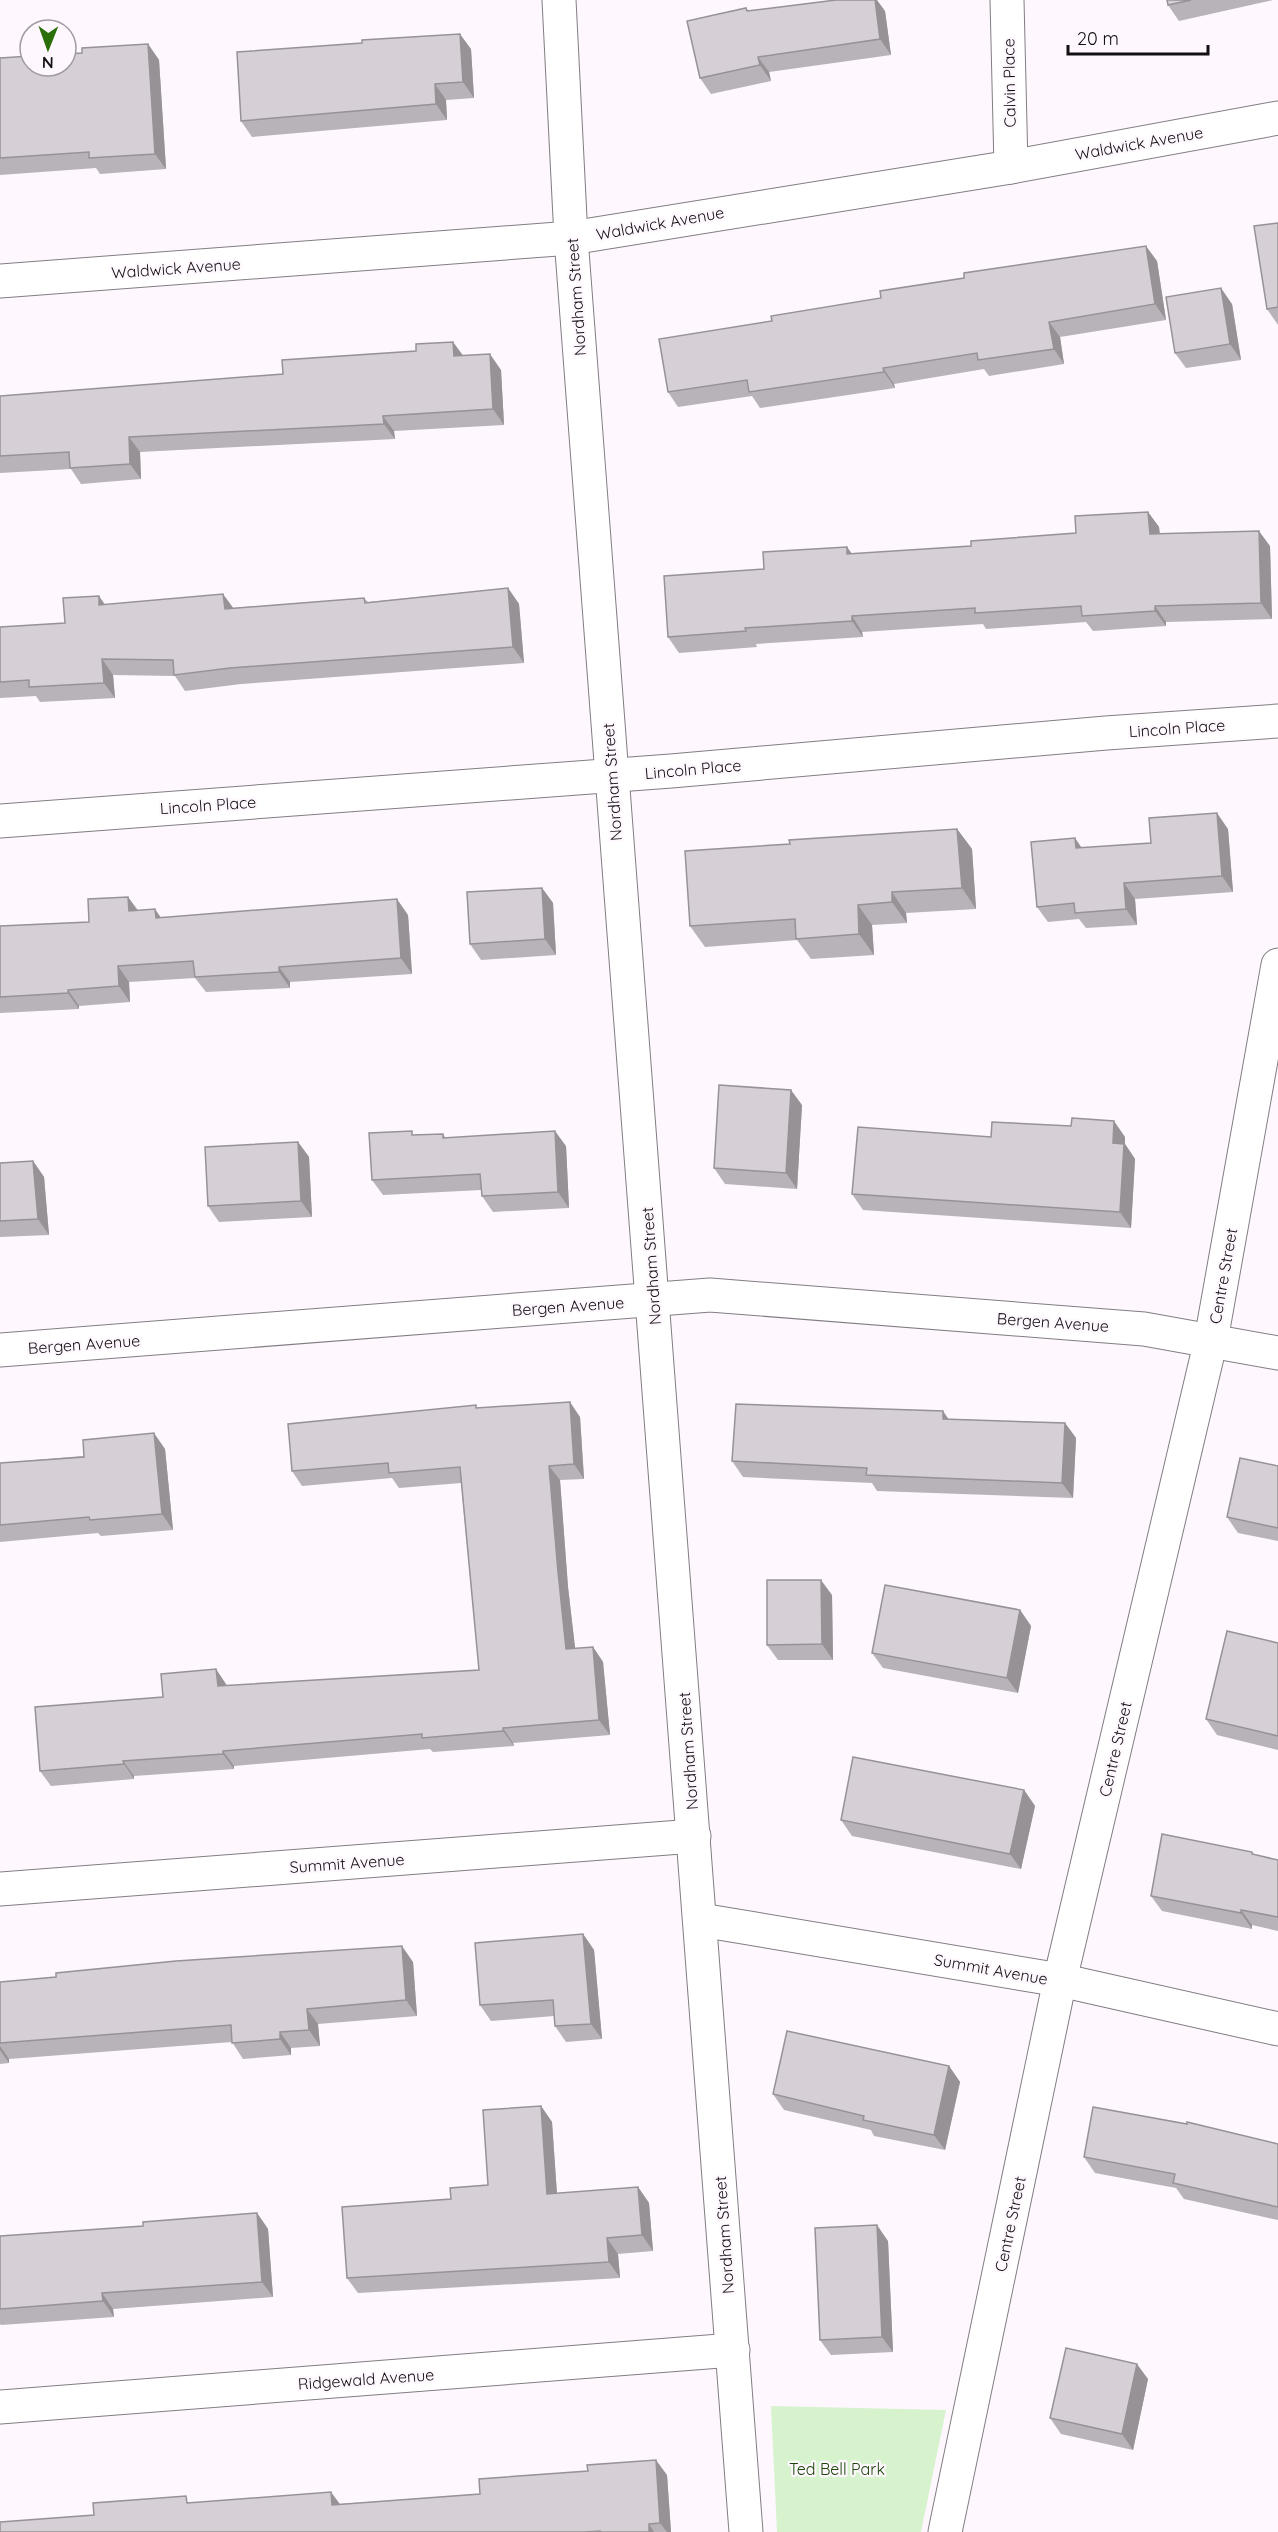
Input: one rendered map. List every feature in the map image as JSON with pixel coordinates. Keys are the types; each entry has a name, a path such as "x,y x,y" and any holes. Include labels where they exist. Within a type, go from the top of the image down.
{"street":[{"name":"Nordham Street","path":"559,0 571,238 746,2532"},
{"name":"Calvin Place","path":"1007,0 1011,167"},
{"name":"Waldwick Avenue","path":"0,281 571,238 1011,167 1278,118"},
{"name":"Lincoln Place","path":"0,821 612,775 1278,721"},
{"name":"Centre Street","path":"945,2532 1060,1980 1211,1341 1278,965"},
{"name":"Bergen Avenue","path":"0,1350 710,1295 1144,1329 1278,1353"},
{"name":"Summit Avenue","path":"0,1889 694,1836"},
{"name":"Summit Avenue","path":"701,1920 1060,1980 1278,2029"},
{"name":"Ridgewald Avenue","path":"0,2407 733,2350"}],"green space":[{"name":"Ted Bell Park","path":"771,2406 946,2410 921,2532 777,2532"}],"building":[{"path":"836,0 875,0 880,39 758,57 760,65 700,78 687,21 746,8 747,11"},
{"path":"1167,0 1191,0 1168,5"},
{"path":"460,34 463,82 435,84 436,104 241,121 237,52 362,43 362,40"},
{"path":"148,44 155,154 89,158 89,152 0,158 0,58 18,57 18,78 78,78 78,53 82,53 82,48"},
{"path":"1278,223 1278,307 1267,309 1254,226"},
{"path":"1146,246 1155,304 1049,322 1054,349 978,360 977,353 883,368 884,372 749,392 747,380 668,392 659,339 772,321 771,316 881,298 880,291 964,278 964,273"},
{"path":"1221,288 1230,344 1175,353 1166,297"},
{"path":"453,342 454,356 490,354 493,409 383,416 384,424 129,437 130,464 70,468 69,452 0,456 0,396 283,374 282,360 416,351 416,344"},
{"path":"1148,512 1150,534 1259,531 1261,603 1155,606 1155,611 1082,616 1081,606 975,613 975,608 852,616 852,621 745,628 746,631 668,637 664,576 764,569 763,552 847,547 847,554 971,546 971,541 1076,533 1075,516"},
{"path":"508,588 513,647 230,668 174,675 173,660 102,659 104,683 29,687 29,680 0,682 0,627 65,623 63,598 99,596 99,605 223,594 225,609 364,598 365,603"},
{"path":"1217,813 1222,876 1124,883 1126,909 1075,913 1074,903 1037,907 1031,842 1075,838 1076,848 1151,843 1149,818"},
{"path":"957,829 962,888 892,892 892,902 858,905 859,934 796,939 795,919 690,926 685,851 790,844 789,840"},
{"path":"542,888 545,939 470,944 467,892"},
{"path":"128,897 129,911 155,909 156,918 397,899 401,958 279,967 279,972 195,977 193,961 118,966 119,986 68,990 68,993 0,997 0,926 89,922 88,899"},
{"path":"719,1085 791,1090 786,1173 714,1168"},
{"path":"1072,1118 1114,1121 1113,1143 1124,1144 1120,1212 852,1194 858,1127 991,1137 992,1122 1071,1126"},
{"path":"412,1131 412,1135 443,1134 443,1138 555,1131 558,1192 482,1196 480,1174 372,1180 369,1133"},
{"path":"298,1142 301,1201 208,1206 205,1147"},
{"path":"33,1161 38,1219 0,1221 0,1163"},
{"path":"570,1402 574,1464 549,1466 558,1572 566,1649 593,1647 599,1720 422,1738 422,1734 223,1751 223,1754 123,1761 124,1764 40,1771 35,1707 163,1697 161,1674 216,1669 218,1686 479,1670 460,1467 389,1473 388,1463 292,1471 288,1424 476,1405 476,1408"},
{"path":"736,1404 943,1411 943,1419 1065,1423 1062,1483 866,1475 867,1468 732,1461"},
{"path":"154,1433 162,1514 90,1520 89,1517 0,1525 0,1463 84,1457 83,1440"},
{"path":"1240,1458 1278,1466 1278,1528 1227,1517"},
{"path":"767,1580 821,1580 822,1644 767,1645"},
{"path":"885,1585 1020,1610 1007,1678 872,1653"},
{"path":"1227,1631 1278,1643 1278,1736 1206,1719"},
{"path":"853,1757 1024,1790 1010,1854 841,1820"},
{"path":"1162,1834 1252,1852 1252,1854 1278,1860 1278,1917 1241,1910 1241,1913 1151,1896"},
{"path":"583,1934 591,2024 555,2026 553,2000 480,2005 475,1943"},
{"path":"402,1946 406,2000 307,2009 309,2030 280,2032 280,2039 232,2043 231,2025 0,2043 0,1982 56,1977 56,1973 176,1961"},
{"path":"787,2031 949,2066 934,2135 863,2120 864,2116 773,2094"},
{"path":"541,2106 547,2194 638,2187 642,2235 607,2238 609,2262 347,2278 342,2207 451,2199 450,2188 488,2185 483,2110"},
{"path":"1093,2107 1187,2124 1187,2122 1278,2144 1278,2207 1173,2183 1175,2174 1084,2157"},
{"path":"257,2213 262,2282 102,2293 103,2301 0,2309 0,2236 143,2226 143,2222"},
{"path":"877,2225 882,2337 820,2340 815,2228"},
{"path":"1066,2348 1137,2364 1122,2434 1050,2418"},
{"path":"656,2460 660,2523 649,2524 649,2532 0,2532 0,2522 94,2515 93,2503 186,2496 187,2503 331,2492 332,2505 480,2494 479,2479 588,2471 587,2465"}]}
